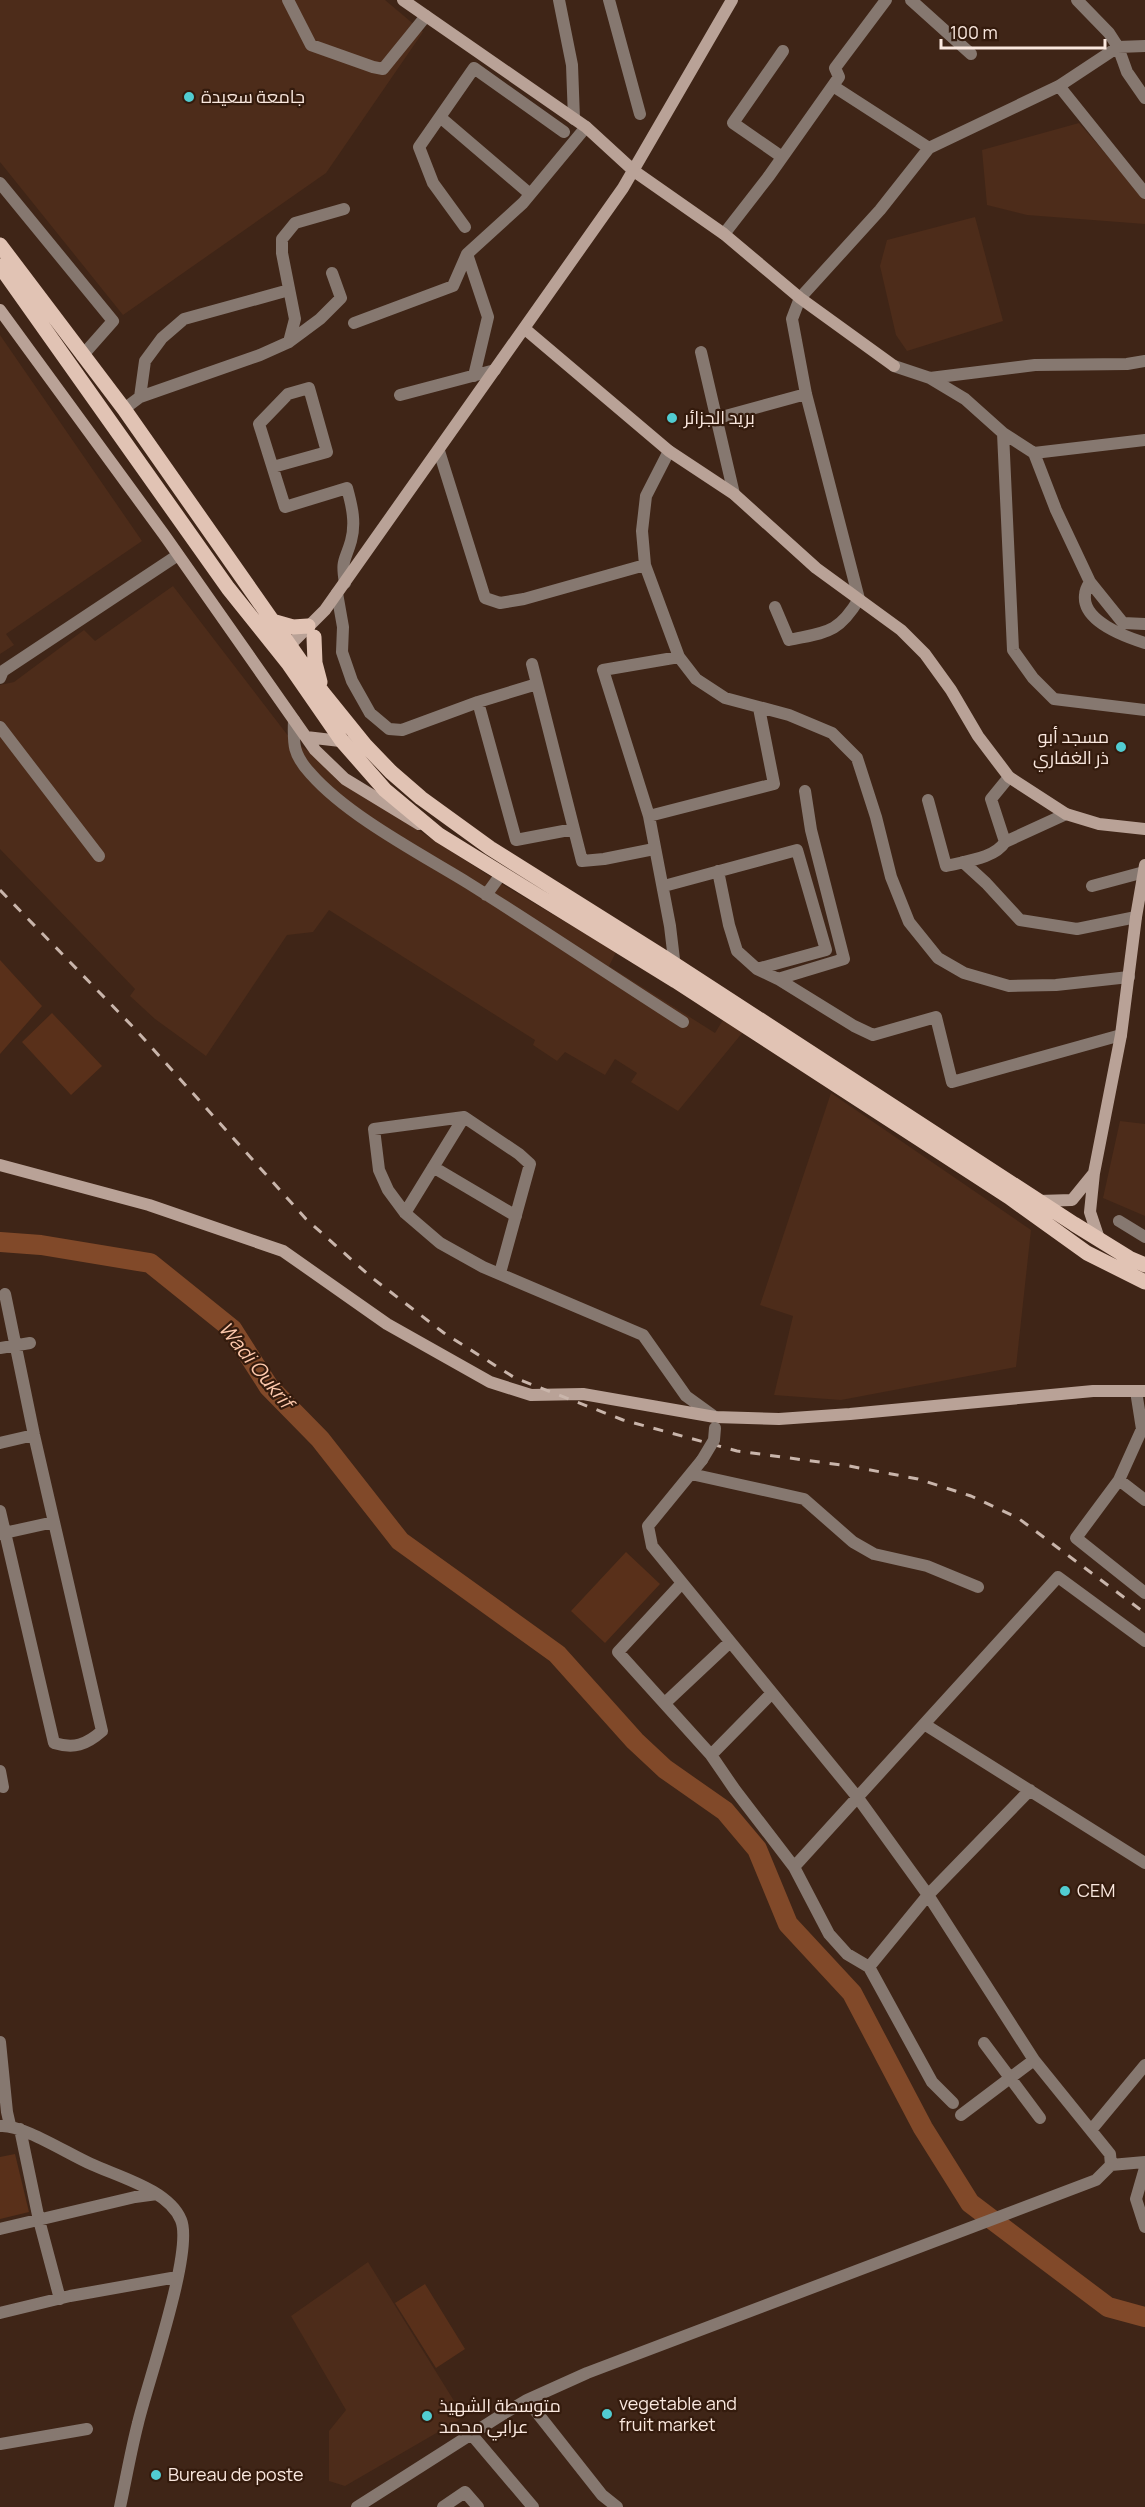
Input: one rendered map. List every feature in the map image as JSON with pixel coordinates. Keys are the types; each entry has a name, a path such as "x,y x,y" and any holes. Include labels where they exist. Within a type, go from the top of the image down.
{"main road":[{"path":"0,238 41,311"},
{"path":"0,245 41,311 228,588 289,654 365,745 405,785 490,848 664,963 1068,1220 1129,1258 1145,1265"},
{"path":"0,266 82,356 124,409 272,621 289,654 342,741 385,790 439,835 502,873 664,963 675,981 999,1191 1087,1253 1145,1282"},
{"path":"0,272 41,311"},
{"path":"272,621 311,631 315,663 323,693"}],"street":[{"path":"288,0 310,45 373,68 383,69 426,15"},
{"path":"403,0 586,127 634,171 724,234 800,298 894,366 930,378 965,399 1003,433 1034,453 1056,510 1090,582 1123,623 1145,624"},
{"path":"559,0 572,65 574,119"},
{"path":"609,0 640,114"},
{"path":"289,654 311,631 634,171 732,0"},
{"path":"724,234 833,86 839,77 835,69 886,0"},
{"path":"911,0 971,54"},
{"path":"1077,0 1109,33 1118,47 1127,72 1145,98"},
{"path":"775,607 789,640 833,630 849,614 859,599 807,394 792,319 800,298 880,210 929,148 1059,86 1118,47 1145,46"},
{"path":"782,157 734,123 783,51"},
{"path":"465,227 433,183 419,147 474,68 564,132"},
{"path":"833,86 929,148"},
{"path":"1059,86 1144,188"},
{"path":"440,117 530,194"},
{"path":"354,323 453,286 467,254 530,194 586,127"},
{"path":"0,183 113,321 82,356"},
{"path":"289,342 295,319 282,253 282,239 295,223 344,209"},
{"path":"467,254 488,317 474,376"},
{"path":"124,409 140,397 260,355 289,342 320,319 341,298 332,273"},
{"path":"140,397 145,361 162,338 184,319 289,290"},
{"path":"0,310 324,759 345,778 396,812 439,835"},
{"path":"525,329 669,451 734,494 816,568 902,630 925,654 951,690 984,745 1009,777 1066,814 1099,824 1145,829"},
{"path":"701,352 734,494"},
{"path":"930,378 1035,365 1145,361"},
{"path":"400,395 495,370"},
{"path":"273,467 327,452 309,388 288,394 259,424 285,507 347,488 353,510 351,539 342,564 342,652 352,681 370,713 389,729 402,730 478,702 537,684"},
{"path":"718,418 807,394"},
{"path":"1003,433 1013,650 1033,678 1054,699 1145,710"},
{"path":"1034,453 1145,440"},
{"path":"439,451 485,598 500,603 524,599 645,565"},
{"path":"669,451 646,496 642,531 645,565 679,657 696,679 725,698 789,715 832,733 857,758 876,817 891,877 909,922 938,958 964,973 1009,986 1056,985 1129,977"},
{"path":"1,673 178,555"},
{"path":"1090,582 1084,596 1088,608 1101,623 1120,636 1145,643"},
{"path":"664,963 664,886 654,849 649,816 603,670 679,657"},
{"path":"532,664 582,861 654,849"},
{"path":"478,702 516,840 574,828"},
{"path":"649,816 774,784 759,708"},
{"path":"294,720 293,744 296,754 310,774 333,795 388,834 683,1022"},
{"path":"0,727 99,856"},
{"path":"306,737 365,745"},
{"path":"1005,842 991,799 1009,777"},
{"path":"778,979 844,959 811,830 805,791"},
{"path":"928,800 946,866 1000,850 1005,842 1066,814"},
{"path":"664,886 797,850 826,950 757,969"},
{"path":"963,862 1020,920 1077,929 1136,917"},
{"path":"1092,886 1144,869 1121,1035 1094,1173 1090,1212 1099,1239"},
{"path":"718,871 737,951 757,969 873,1035 936,1017 952,1082 1121,1035"},
{"path":"486,895 502,873"},
{"path":"405,1213 464,1117"},
{"path":"500,1273 530,1164 464,1117 374,1129 379,1170 388,1190 405,1213 440,1243 500,1273 643,1335 686,1396 715,1422"},
{"path":"0,1165 149,1205 283,1251 387,1324 490,1382 531,1395 583,1394 715,1422 850,1414 1094,1391 1141,1391 1142,1429 1119,1480 1076,1538 1145,1593"},
{"path":"434,1167 516,1216"},
{"path":"1059,1233 1068,1220 1072,1200 1094,1173"},
{"path":"1039,1201 1072,1200"},
{"path":"1068,1220 1090,1212"},
{"path":"1119,1221 1145,1237"},
{"path":"0,1511 2,1533 54,1743 68,1747 92,1741 102,1731 34,1435 5,1294"},
{"path":"0,1348 30,1343"},
{"path":"715,1422 714,1440 702,1460 648,1527 652,1546 858,1798 928,1895 1034,2060 1110,2154 1112,2165"},
{"path":"0,1443 34,1435"},
{"path":"691,1474 804,1498 853,1542 873,1554 927,1566 978,1587"},
{"path":"1119,1480 1145,1500"},
{"path":"2,1533 54,1522"},
{"path":"794,1867 1058,1577 1145,1641"},
{"path":"682,1583 618,1652 711,1755 794,1867 829,1934 847,1954 869,1966 932,2082 953,2103"},
{"path":"665,1703 730,1642"},
{"path":"711,1755 771,1694"},
{"path":"924,1724 1145,1863"},
{"path":"0,1771 3,1787"},
{"path":"869,1966 928,1895 1030,1791"},
{"path":"0,2042 10,2127 39,2220 60,2299"},
{"path":"984,2043 1040,2118"},
{"path":"961,2115 1034,2060"},
{"path":"1092,2129 1145,2065"},
{"path":"10,2127 158,2194 172,2205 182,2221 183,2250 138,2422 120,2507"},
{"path":"357,2507 528,2400 587,2373 736,2315 1034,2205 1096,2180 1112,2165 1145,2162"},
{"path":"1145,2168 1136,2199 1145,2227"},
{"path":"0,2229 135,2197 158,2194"},
{"path":"0,2313 177,2277"},
{"path":"528,2400 603,2495 617,2507"},
{"path":"0,2444 87,2429"},
{"path":"472,2435 533,2507"},
{"path":"443,2507 465,2492 478,2507"}],"shaded area":[{"name":"جامعة سعيدة","path":"0,0 385,0 423,32 326,173 123,315 0,162"},
{"path":"1079,123 1145,199 1145,224 1027,215 987,205 982,150"},
{"path":"975,217 1003,321 907,351 896,335 880,266 887,240"},
{"path":"0,335 142,541 6,634 14,645 0,654"},
{"path":"173,586 289,737 387,810 505,886 616,952 609,966 715,1033 723,1020 743,1032 678,1111 631,1082 637,1073 615,1059 605,1075 565,1052 557,1061 533,1045 535,1040 329,910 313,932 287,935 206,1056 155,1019 130,996 135,989 0,849 0,685 14,682 84,630 95,641"},
{"path":"0,960 42,1006 0,1054"},
{"path":"52,1013 102,1066 71,1095 22,1042"},
{"path":"831,1093 1031,1230 1016,1367 841,1400 774,1395 793,1316 760,1305"},
{"path":"1120,1121 1145,1124 1145,1216 1103,1198"},
{"path":"626,1552 660,1584 605,1643 571,1611"},
{"path":"15,2154 29,2212 0,2219 0,2157"},
{"path":"368,2262 464,2417 345,2486 329,2481 329,2431 346,2410 291,2316"},
{"path":"425,2284 465,2349 436,2368 395,2303"}],"waterway":[{"name":"Wadi Oukrif","path":"0,1242 41,1245 150,1263 232,1329 269,1387 320,1439 400,1541 557,1654 635,1741 665,1769 725,1811 757,1849 788,1924 852,1993 923,2128 970,2203 1108,2307 1145,2317"}],"railway":[{"path":"0,890 135,1029 306,1219 371,1277 444,1333 515,1378 623,1420 737,1451 849,1466 918,1479 971,1496 1018,1518 1145,1613"}],"place":[{"name":"جامعة سعيدة","path":"189,97"},
{"name":"بريد الجزائر","path":"672,418"},
{"name":"مسجد أبو ذر الغفاري","path":"1121,747"},
{"name":"CEM","path":"1065,1891"},
{"name":"vegetable and fruit market","path":"607,2414"},
{"name":"متوسطة الشهيذ عرابي محمد","path":"427,2416"},
{"name":"Bureau de poste","path":"156,2475"}]}
